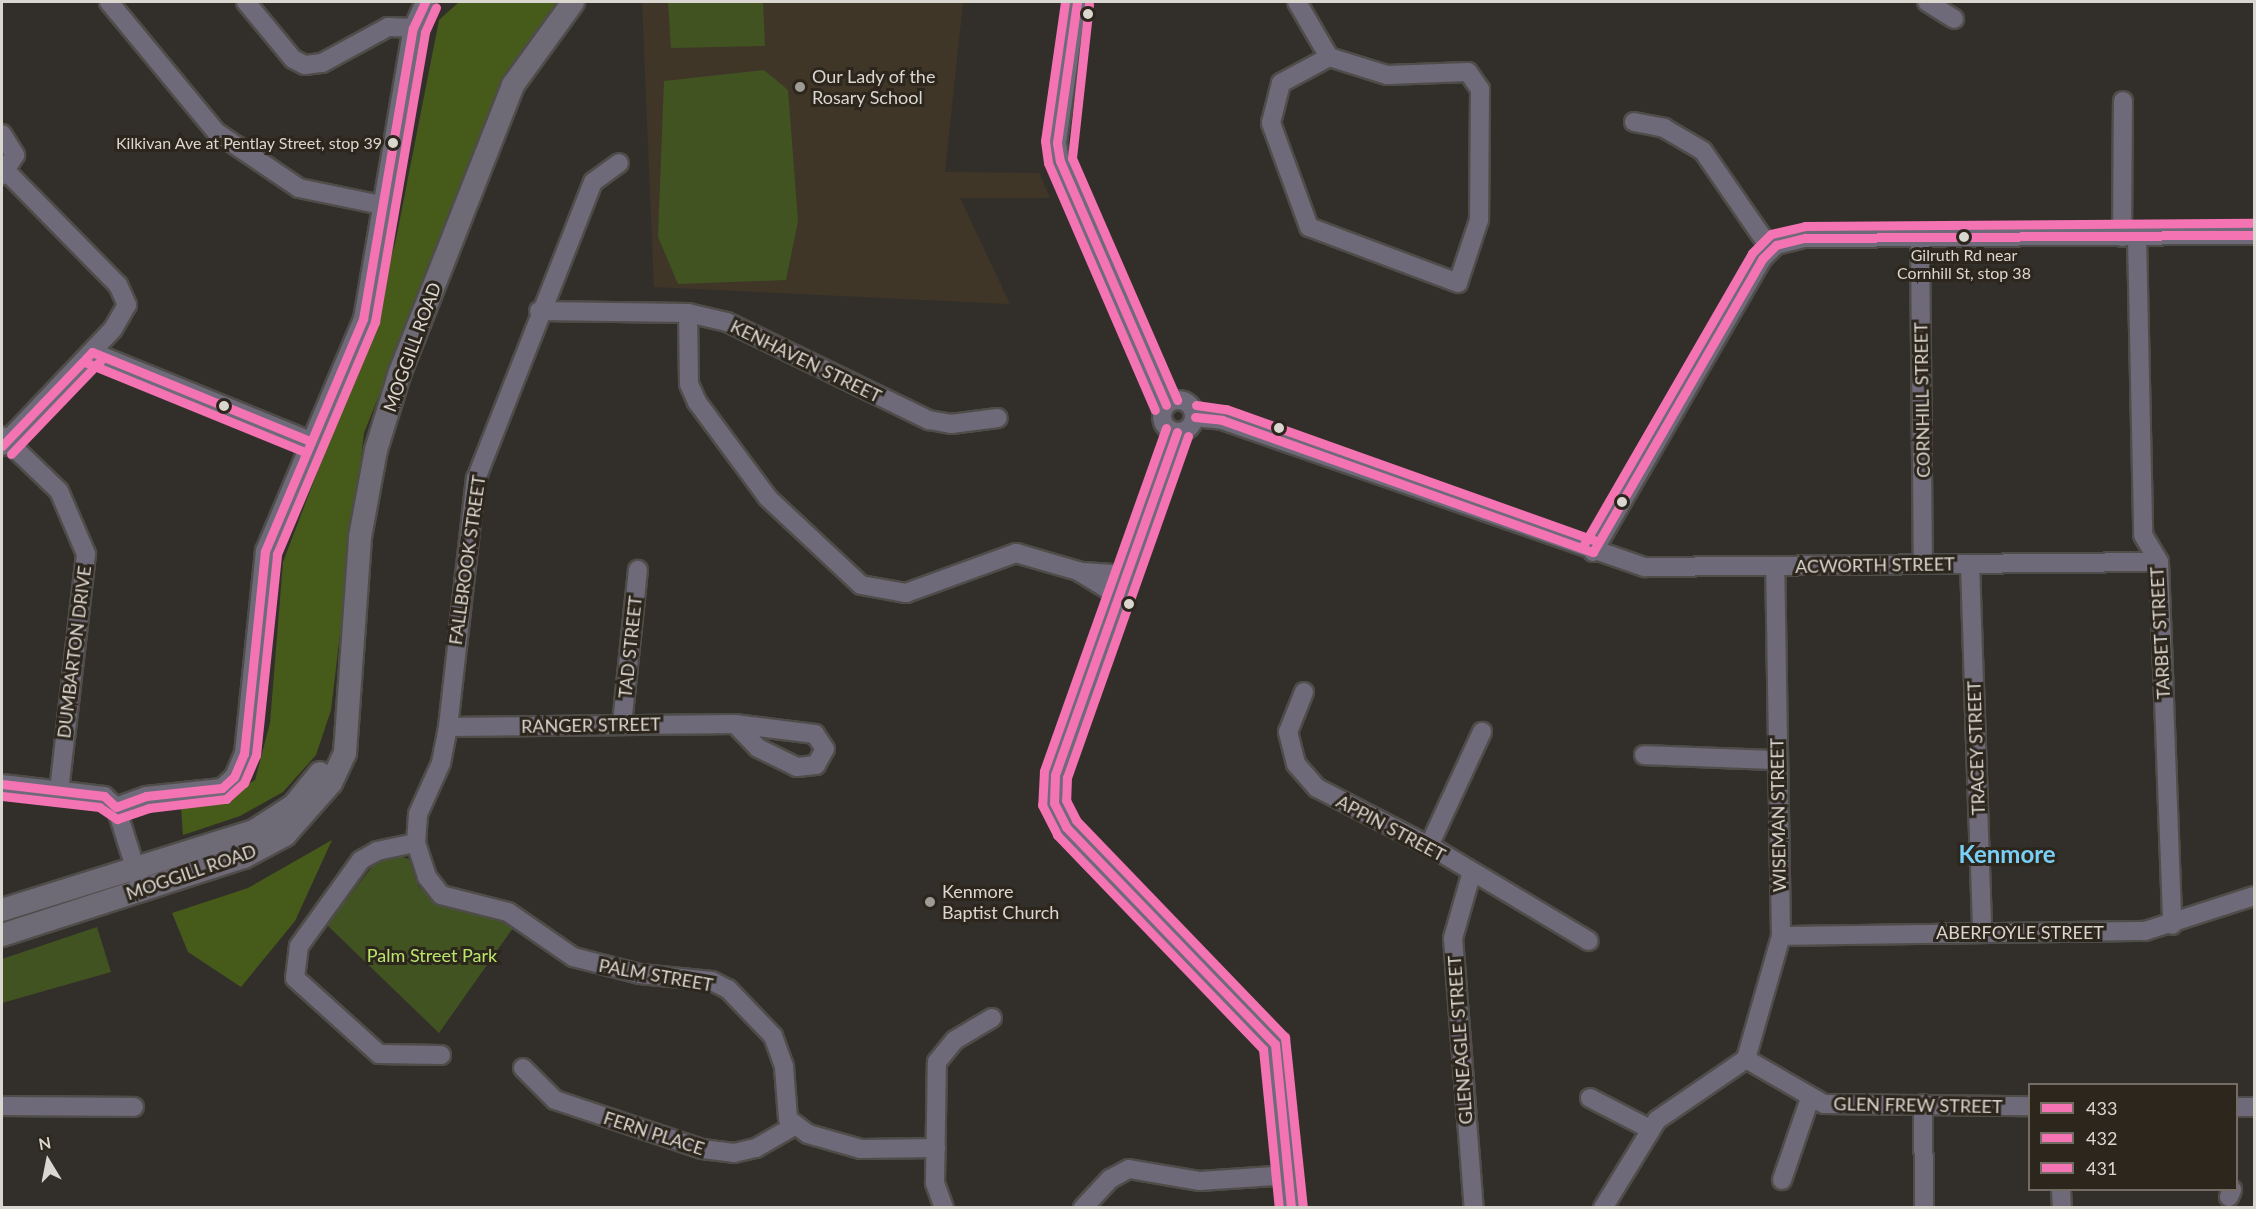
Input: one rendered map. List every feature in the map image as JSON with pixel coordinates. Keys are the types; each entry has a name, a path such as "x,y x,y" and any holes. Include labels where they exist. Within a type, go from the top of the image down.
{"main road":[{"name":"MOGGILL ROAD","path":"2,910 244,857 285,835 313,809 339,770 348,722 360,537 376,450 400,372 513,85 573,2"},
{"name":"MOGGILL ROAD","path":"2,935 139,879"}],"street":[{"path":"110,2 216,132 299,188 386,206"},
{"path":"246,2 293,59 305,65 322,63 388,27 413,28"},
{"path":"116,807 146,796 222,788 234,777 244,754 265,551 363,319 386,206 413,28 425,2"},
{"path":"1077,2 1058,142 1060,161 1167,405 1164,424 1176,432 1188,430 1195,417 1185,401 1167,405"},
{"path":"1297,2 1329,57 1387,75 1468,72 1480,89 1479,220 1458,284 1309,227 1271,123 1281,83 1329,57"},
{"path":"1927,2 1954,19"},
{"name":"TARBET STREET","path":"2123,101 2143,535 2159,562 2172,925"},
{"path":"1634,123 1664,128 1703,151 1770,248"},
{"path":"2,134 15,155 4,173 118,285 127,305 92,352 3,441"},
{"name":"FALLBROOK STREET","path":"416,843 418,814 441,763 448,727 476,479 539,311 593,182 620,163"},
{"path":"1593,552 1770,248 1796,238 2254,235"},
{"name":"CORNHILL STREET","path":"1920,236 1923,564"},
{"name":"KENHAVEN STREET","path":"539,311 688,313 727,322 929,420 951,424 998,418"},
{"path":"688,313 689,384 697,402 768,498 861,585 906,593 1016,553 1078,571 1127,575"},
{"path":"92,352 310,441"},
{"name":"ACWORTH STREET","path":"1195,417 1222,420 1593,552 1645,567 2159,562"},
{"path":"1176,432 1055,775 1054,803 1066,827 1269,1034 1279,1056 1291,1208"},
{"name":"DUMBARTON DRIVE","path":"3,441 59,491 86,554 59,791"},
{"name":"TRACEY STREET","path":"1970,564 1982,932"},
{"name":"WISEMAN STREET","path":"1746,1059 1781,936 1775,566"},
{"name":"TAD STREET","path":"622,724 638,570"},
{"path":"1078,571 1119,596"},
{"name":"APPIN STREET","path":"1304,692 1288,732 1296,764 1317,788 1429,846 1471,875 1589,941"},
{"name":"RANGER STREET","path":"448,727 735,724"},
{"path":"1429,846 1482,732"},
{"path":"1644,755 1777,760"},
{"path":"2,784 104,796 116,807 139,879"},
{"path":"416,843 361,860 299,946 292,970 303,987 380,1054 441,1054"},
{"name":"PALM STREET","path":"416,843 427,877 441,895 508,912 573,957 631,972 712,981 728,989 773,1036 794,1126"},
{"name":"GLENEAGLE STREET","path":"1471,875 1453,939 1474,1208"},
{"name":"ABERFOYLE STREET","path":"1781,936 2145,931 2172,925 2254,896"},
{"path":"944,1208 935,1183 937,1062 955,1040 992,1018"},
{"path":"1603,1208 1650,1129 1667,1111 1746,1059"},
{"name":"GLEN FREW STREET","path":"1746,1059 1824,1104 2028,1106"},
{"name":"FERN PLACE","path":"523,1068 555,1100 702,1149 734,1153 756,1148 794,1126"},
{"path":"1590,1098 1650,1129"},
{"path":"1782,1180 1810,1098"},
{"path":"1923,1104 1924,1208"},
{"path":"2,1106 134,1107"},
{"path":"2238,1107 2254,1107"},
{"path":"794,1126 861,1149 936,1148"},
{"path":"1083,1208 1110,1179 1129,1169 1200,1181 1289,1175"},
{"path":"2061,1191 2062,1208"}],"shaded area":[{"name":"Our Lady of the Rosary School","path":"642,2 963,2 945,172 1039,173 1050,198 960,198 1010,304 654,287"}],"green space":[{"path":"459,2 559,2 507,73 364,433 331,710 316,755 283,792 240,816 183,835 181,807 225,799 255,780 270,723 283,562 372,329 396,239 439,20"},
{"path":"668,2 763,2 765,46 671,48"},
{"path":"764,70 788,90 798,221 786,280 678,284 658,237 664,81"},
{"path":"332,840 295,921 241,987 188,952 172,913 248,888"},
{"name":"Palm Street Park","path":"391,854 409,859 418,886 440,906 490,916 513,928 439,1033 327,925 378,859"},
{"path":"97,927 111,972 2,1003 2,959"}],"transit line":[{"name":"433","path":"2,784 104,796 116,807 146,796 222,788 234,777 244,754 265,551 363,319 413,28 425,2"},
{"name":"432","path":"1065,2 1045,141 1048,163 1155,410"},
{"name":"433","path":"1077,2 1057,143 1060,161 1166,405"},
{"name":"431","path":"1089,4 1072,158 1177,400"},
{"name":"432","path":"2,796 99,807 117,819 149,808 226,799 244,783 256,755 277,554 375,322 425,32 436,7"},
{"name":"431","path":"1583,546 1752,253 1771,234 1805,226 2254,223"},
{"name":"433","path":"1593,552 1762,259 1776,245 1805,238 2254,235"},
{"name":"433","path":"2,446 92,352 310,441"},
{"name":"432","path":"11,454 101,360"},
{"name":"432","path":"87,363 305,452"},
{"name":"431","path":"1196,405 1226,409 1597,541"},
{"name":"433","path":"1195,417 1222,420 1593,552"},
{"name":"432","path":"1166,428 1044,771 1042,805 1057,835 1263,1049 1279,1208"},
{"name":"433","path":"1177,432 1055,775 1054,803 1066,827 1275,1044 1291,1208"},
{"name":"431","path":"1188,436 1067,777 1066,800 1076,820 1285,1037 1303,1207"}],"place":[{"name":"Our Lady of the Rosary School","path":"800,87"},
{"name":"Kilkivan Ave at Pentlay Street, stop 39","path":"393,143"},
{"name":"Gilruth Rd near Cornhill St, stop 38","path":"1964,237"},
{"name":"Kenmore Baptist Church","path":"930,902"}],"district":[{"name":"Kenmore","path":"2007,854"}]}
